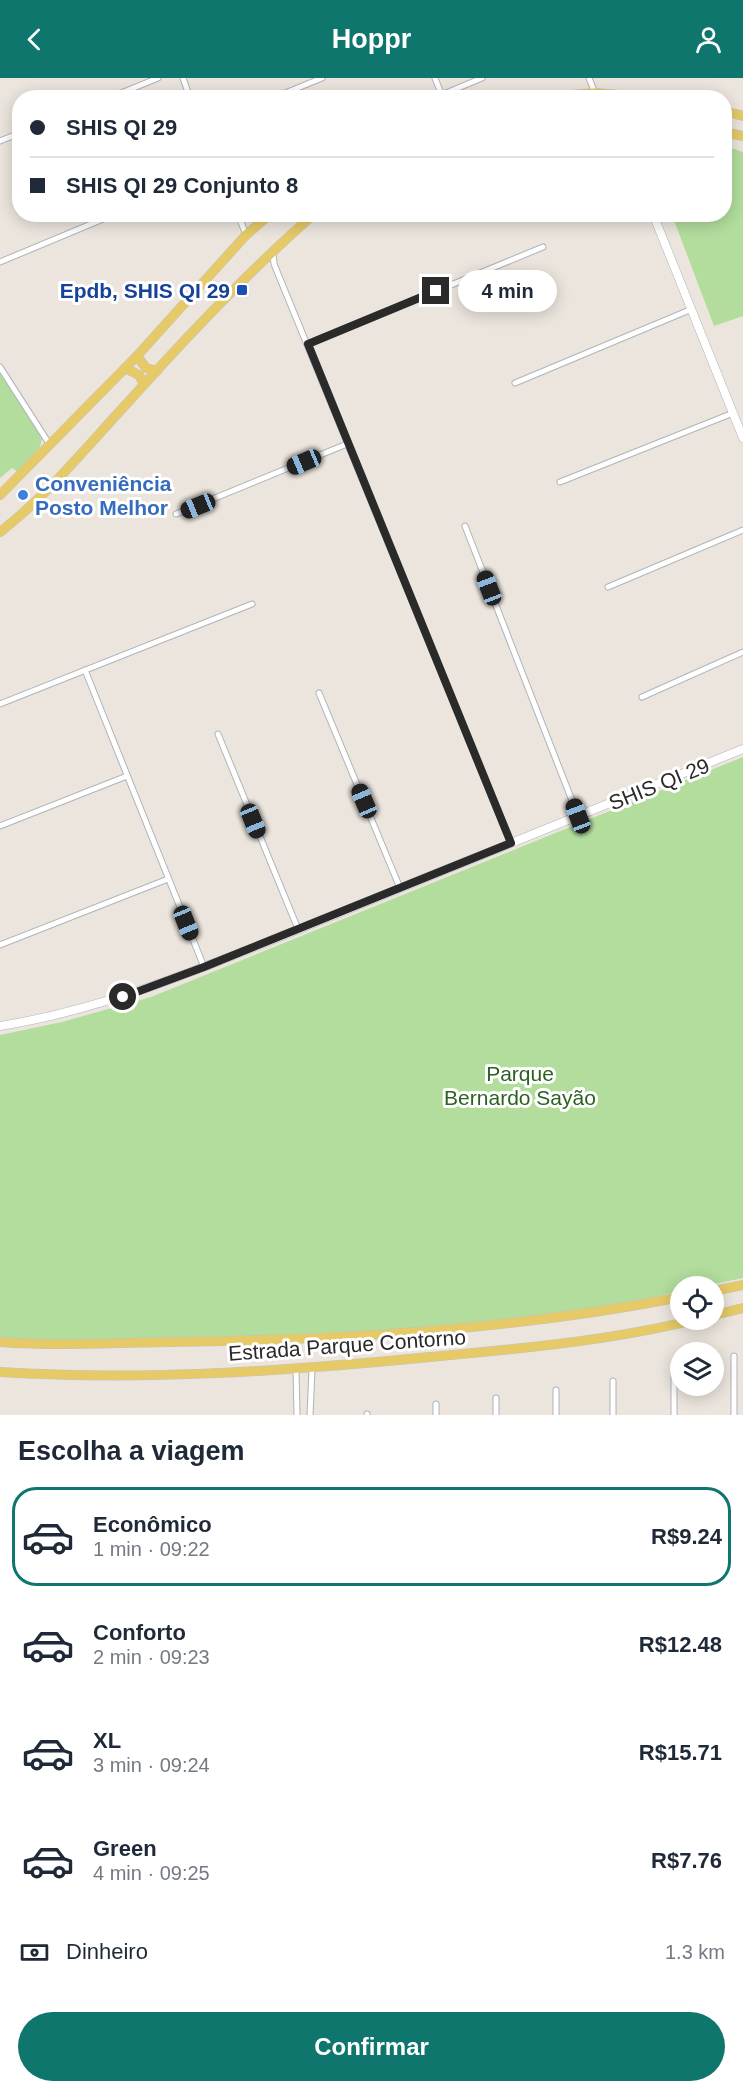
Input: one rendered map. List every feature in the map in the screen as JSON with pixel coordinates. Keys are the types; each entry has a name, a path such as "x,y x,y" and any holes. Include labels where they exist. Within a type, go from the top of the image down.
{"main road":[{"path":"0,495 51,446 137,356 246,235 261,222"},
{"path":"0,532 20,517 264,259 305,222"},
{"path":"137,356 146,368 157,371"},
{"path":"125,368 139,375 144,384"},
{"path":"724,1289 743,1285"},
{"name":"Estrada Parque Contorno","path":"1,1342 65,1345 234,1343 410,1334 532,1321 670,1299"},
{"path":"724,1313 743,1308"},
{"name":"Estrada Parque Contorno","path":"3,1371 165,1374 296,1370 529,1348 670,1324"}],"street":[{"path":"129,90 158,78"},
{"path":"293,90 322,78"},
{"path":"455,90 482,78"},
{"path":"0,262 97,222"},
{"path":"241,222 246,235"},
{"path":"656,222 743,438"},
{"path":"308,344 543,247"},
{"path":"273,250 274,264 511,843"},
{"path":"264,259 274,264"},
{"path":"515,383 692,309"},
{"path":"0,367 51,446"},
{"path":"560,482 733,413"},
{"path":"176,514 347,444"},
{"path":"465,526 578,816"},
{"path":"608,587 743,530"},
{"path":"0,704 252,604"},
{"path":"642,697 743,652"},
{"path":"85,670 204,967"},
{"path":"319,693 400,888"},
{"path":"218,734 298,929"},
{"name":"SHIS QI 29","path":"0,1026 42,1019 102,1004 204,967 743,750"},
{"path":"0,826 126,776"},
{"path":"0,945 168,879"},
{"path":"734,1356 734,1415"},
{"path":"310,1415 312,1368"},
{"path":"296,1370 297,1415"},
{"path":"613,1381 613,1415"},
{"path":"555,1390 556,1415"},
{"path":"674,1396 674,1415"},
{"path":"496,1398 496,1415"},
{"path":"436,1404 436,1415"}],"green space":[{"path":"732,148 743,152 743,316 714,326 675,222 732,222"},
{"path":"0,370 42,439 40,447 18,472 12,468 0,478"},
{"name":"Parque Bernardo Sayão","path":"743,757 743,1278 724,1282 724,1276 670,1276 670,1293 574,1315 295,1344 0,1344 0,1035 62,1022 151,997"}],"place":[{"name":"Epdb, SHIS QI 29","path":"242,290"},
{"name":"Conveniência Posto Melhor","path":"23,495"}],"route":[{"path":"123,997 204,967 511,843 308,344 436,291"}]}
